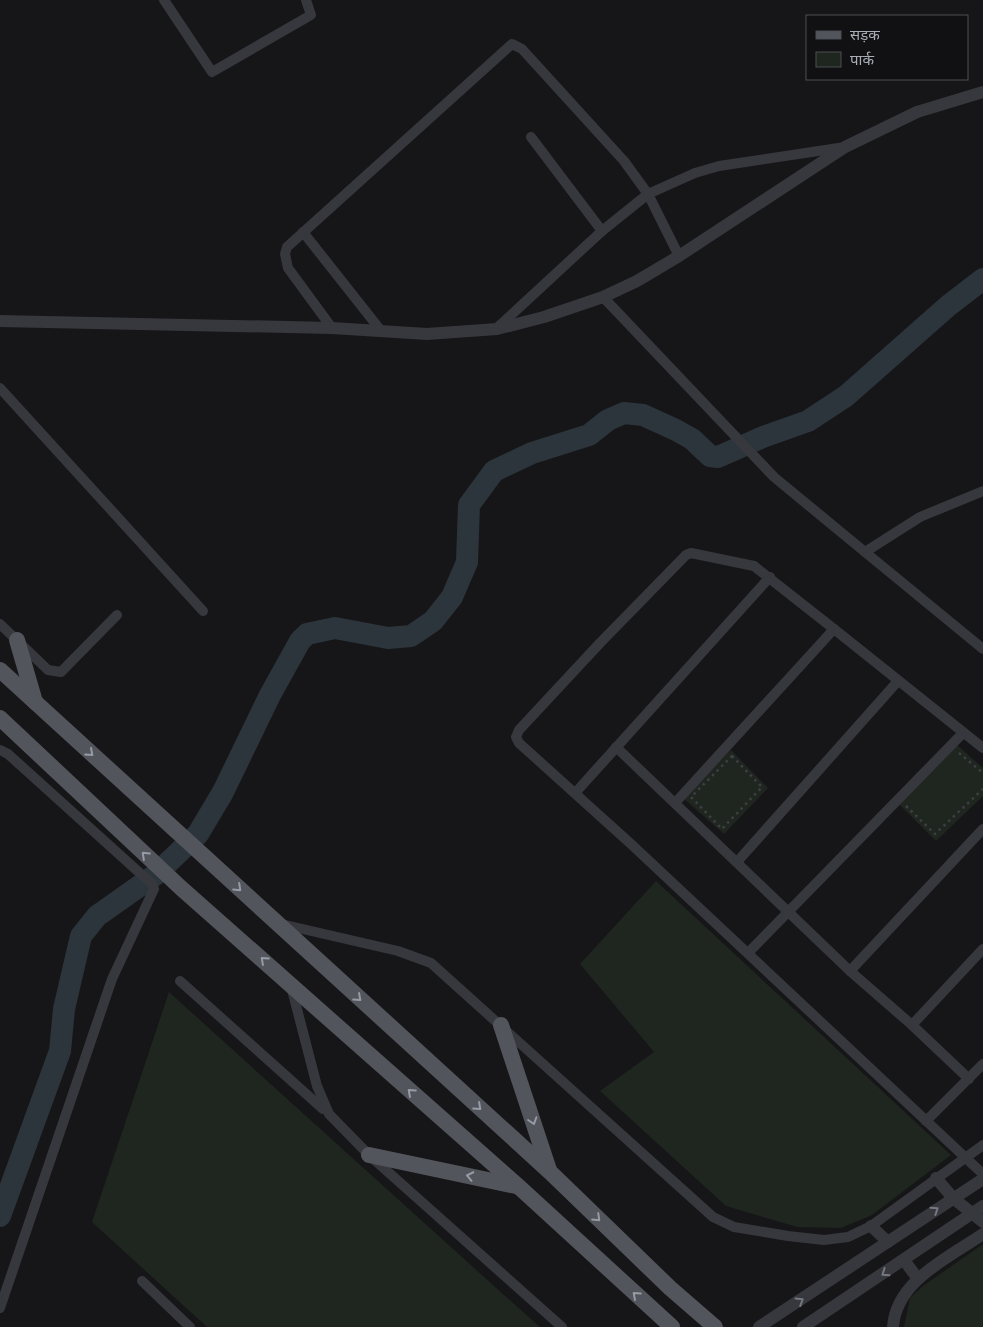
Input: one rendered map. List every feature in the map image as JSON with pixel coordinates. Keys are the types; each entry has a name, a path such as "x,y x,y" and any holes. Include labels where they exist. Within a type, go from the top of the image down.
{"main road":[{"path":"17,640 35,702"},
{"path":"0,670 550,1172 670,1288 715,1327"},
{"path":"0,718 181,888 518,1186 672,1327"},
{"path":"501,1025 550,1172"},
{"path":"369,1155 518,1186"}],"street":[{"path":"164,0 212,72 310,15 306,0"},
{"path":"332,328 285,261 287,247 512,44 522,49 614,150 648,194 679,256"},
{"path":"0,321 332,328 443,334 497,329 603,297 679,256 845,147 918,112 983,92"},
{"path":"532,137 602,231"},
{"path":"497,329 602,231 648,194 695,173 719,166 845,147"},
{"path":"303,232 382,332"},
{"path":"603,297 774,477 983,649"},
{"path":"0,388 203,611"},
{"path":"865,552 920,517 983,491"},
{"path":"983,748 754,566 691,553 686,555 600,643 519,730 516,737 519,743 576,792 983,1174"},
{"path":"576,792 770,577"},
{"path":"0,624 48,670 61,672 117,615"},
{"path":"675,803 834,628"},
{"path":"737,862 898,681"},
{"path":"748,953 963,733"},
{"path":"616,747 850,971 912,1025 969,1079"},
{"path":"0,750 152,884 154,893 132,934 112,979 0,1308"},
{"path":"850,971 983,829"},
{"path":"276,923 419,957 445,975 713,1217 734,1227 824,1240 848,1237 871,1226 983,1145"},
{"path":"912,1025 983,949"},
{"path":"180,981 329,1114 369,1155 562,1327"},
{"path":"290,983 316,1086 329,1114"},
{"path":"926,1121 983,1064"},
{"path":"936,1178 953,1198 978,1209 983,1222"},
{"path":"759,1327 983,1179"},
{"path":"803,1327 978,1209"},
{"path":"871,1226 888,1242"},
{"path":"893,1327 897,1304 904,1292 918,1279 983,1234"},
{"path":"904,1260 918,1279"},
{"path":"142,1281 190,1327"}],"path":[{"path":"954,758 960,753 983,773"},
{"path":"732,756 762,787 722,829 691,798 732,756"},
{"path":"904,804 936,834 983,789"}],"green space":[{"path":"957,745 983,768 983,796 936,841 899,804"},
{"path":"731,750 768,788 724,834 683,798"},
{"path":"656,881 951,1155 872,1215 841,1228 797,1227 726,1206 600,1091 654,1052 580,964"},
{"path":"169,992 540,1327 207,1327 92,1222"},
{"path":"983,1244 983,1327 904,1327 910,1298 923,1286"}],"waterway":[{"path":"0,1216 60,1051 64,1009 81,936 97,916 155,875 198,834 223,792 270,695 300,641 307,634 335,628 388,638 411,636 433,621 452,597 467,562 469,505 494,471 532,453 589,435 608,420 624,413 643,415 676,430 692,439 710,456 718,457 763,437 808,421 846,396 948,306 983,279"}]}
